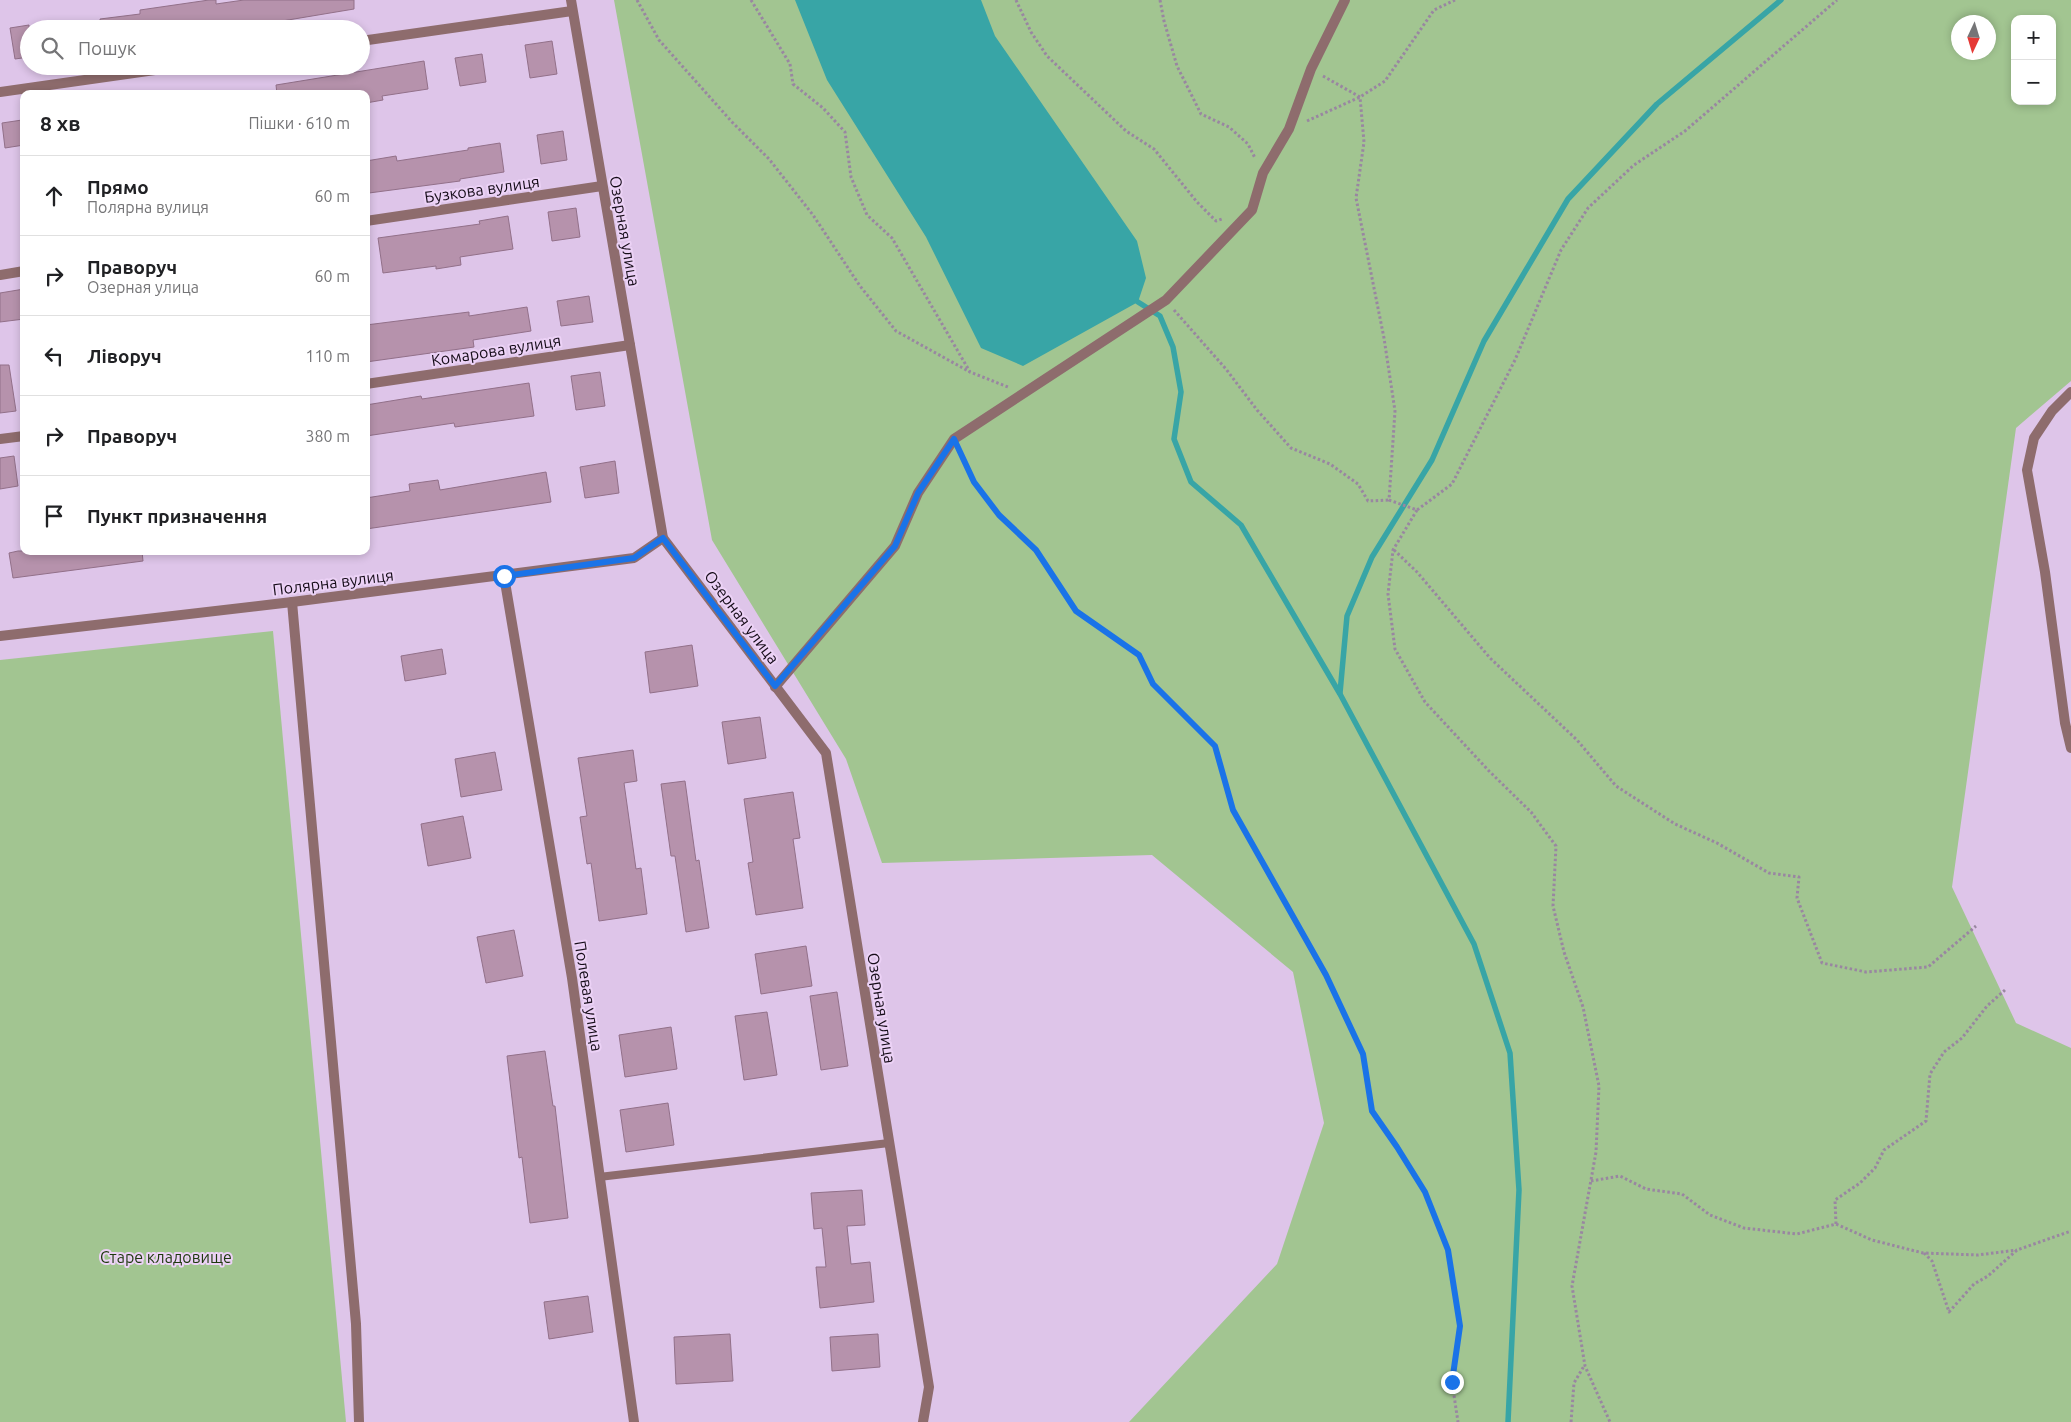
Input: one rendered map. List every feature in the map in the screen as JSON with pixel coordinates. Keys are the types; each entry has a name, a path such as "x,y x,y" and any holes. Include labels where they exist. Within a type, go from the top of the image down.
{"street":[{"name":"Озерная улица","path":"570,0 663,538 826,753 929,1387 923,1422"},
{"path":"775,686 895,546 918,493 954,439 1166,300 1252,210 1263,173 1289,129 1311,69 1345,0"},
{"path":"370,40 572,11"},
{"path":"0,92 120,75"},
{"name":"Бузкова вулиця","path":"370,220 602,186"},
{"path":"0,275 20,272"},
{"name":"Комарова вулиця","path":"370,383 630,345"},
{"path":"2071,392 2052,410 2034,438 2027,470 2045,572 2065,723 2071,748"},
{"path":"0,439 20,436"},
{"name":"Полярна вулиця","path":"0,636 504,576 634,558 663,538"},
{"name":"Полевая улица","path":"504,576 572,978 634,1422"},
{"path":"292,602 356,1324 359,1422"}],"lane":[{"path":"599,1177 889,1143"}],"path":[{"path":"637,0 659,40 732,122 769,159 813,215 860,286 896,331 970,372 1024,393"},
{"path":"751,0 790,64 793,84 823,108 845,132 851,177 867,215 892,238 970,372"},
{"path":"1016,0 1031,32 1047,56 1126,131 1154,150 1197,202 1216,221 1225,218"},
{"path":"1160,0 1164,22 1177,66 1202,114 1229,127 1248,144 1263,173"},
{"path":"1289,129 1360,97 1384,81 1434,10 1455,0"},
{"path":"1610,1422 1585,1366 1572,1286 1596,1152 1599,1086 1583,1006 1564,952 1553,906 1556,846 1531,812 1489,771 1425,702 1395,649 1388,594 1393,550 1417,510 1452,484 1515,360 1561,250 1588,208 1634,164 1685,131 1837,0"},
{"path":"1311,69 1360,97"},
{"path":"1360,97 1364,142 1356,198 1384,338 1395,411 1388,500"},
{"path":"1166,300 1226,369 1257,410 1290,448 1330,464 1358,484 1368,501 1388,500 1417,510"},
{"path":"954,439 974,482 999,515 1036,550 1076,611 1139,655 1153,684 1215,746 1233,810 1326,975 1363,1054 1372,1111 1425,1192 1448,1250 1460,1326 1452,1382 1458,1422"},
{"path":"1393,550 1417,572 1490,658 1577,740 1616,786 1675,824 1717,843 1769,873 1799,877 1797,898 1822,964 1866,972 1928,967 1976,926"},
{"path":"1836,1224 1835,1200 1860,1183 1875,1168 1884,1150 1926,1121 1930,1074 1944,1052 1962,1038 1987,1006 2005,990"},
{"path":"1591,1181 1620,1176 1646,1189 1682,1194 1710,1215 1744,1228 1797,1234 1836,1224 1872,1240 1924,1253 1978,1256 2017,1250 2071,1231"},
{"path":"1924,1253 1932,1261 1949,1312 1974,1284 1988,1276 2017,1250"},
{"path":"1571,1422 1574,1383 1585,1366"}],"green space":[{"path":"614,0 2071,0 2071,381 2016,428 1952,887 2016,1023 2071,1048 2071,1422 1129,1422 1277,1264 1324,1123 1293,972 1152,855 882,863 846,759 712,540"},
{"name":"Старе кладовище","path":"273,631 346,1422 0,1422 0,660"}],"shaded area":[{"path":"795,0 981,0 995,36 1137,241 1146,278 1138,302 1023,366 981,348 926,237 827,80"}],"building":[{"path":"209,0 216,0 216,4 244,0 354,0 354,9 288,20 100,20 140,14 140,10"},
{"path":"20,26 20,58 15,59 10,28"},
{"path":"552,41 557,74 530,78 525,45"},
{"path":"482,54 486,82 460,86 455,58"},
{"path":"424,61 428,89 382,96 383,100 370,102 370,90 277,90 276,85 338,75 370,75 370,70"},
{"path":"20,120 20,146 5,148 2,123"},
{"path":"563,131 567,160 541,164 537,135"},
{"path":"500,143 504,172 460,179 460,181 370,193 370,160 396,156 397,161 468,150 468,148"},
{"path":"576,208 580,237 552,241 548,212"},
{"path":"508,216 513,249 460,257 461,265 436,269 436,266 383,273 378,238 480,224 479,221"},
{"path":"20,290 20,320 0,322 0,293"},
{"path":"589,296 593,322 561,326 557,301"},
{"path":"527,307 531,331 473,340 474,347 370,361 370,324 469,312 469,316"},
{"path":"0,365 9,365 16,411 0,413"},
{"path":"600,372 605,406 576,410 571,376"},
{"path":"529,383 534,416 455,427 454,423 370,435 370,404 421,396 422,399"},
{"path":"14,456 18,486 0,489 0,458"},
{"path":"615,461 619,493 585,498 580,467"},
{"path":"546,472 551,502 370,528 370,497 410,491 409,484 438,480 440,490"},
{"path":"20,551 20,555 142,555 143,561 13,578 9,553"},
{"path":"692,645 698,686 650,693 645,652"},
{"path":"442,649 446,674 405,681 401,656"},
{"path":"760,717 766,758 728,764 722,722"},
{"path":"633,750 637,781 624,783 636,869 641,868 647,914 599,921 591,863 587,864 580,817 587,816 578,758"},
{"path":"495,752 502,790 461,797 455,759"},
{"path":"685,781 696,861 699,860 709,928 686,932 675,856 671,856 661,784"},
{"path":"793,792 800,838 793,839 803,908 756,915 748,863 753,862 744,799"},
{"path":"463,816 471,858 428,866 421,824"},
{"path":"514,930 523,976 486,983 477,937"},
{"path":"806,946 812,986 761,994 755,954"},
{"path":"837,992 848,1066 821,1070 810,996"},
{"path":"767,1012 777,1075 744,1080 735,1016"},
{"path":"671,1027 677,1069 625,1077 619,1035"},
{"path":"545,1051 553,1106 555,1106 568,1218 530,1223 522,1157 519,1158 507,1056"},
{"path":"668,1103 674,1145 626,1152 620,1110"},
{"path":"862,1190 865,1225 847,1226 851,1264 870,1262 874,1302 820,1308 816,1267 826,1267 822,1228 814,1229 811,1193"},
{"path":"588,1296 593,1332 549,1339 544,1302"},
{"path":"730,1334 733,1381 676,1384 674,1337"},
{"path":"878,1334 880,1367 832,1371 830,1337"}],"waterway":[{"path":"1340,693 1347,616 1372,557 1432,460 1484,341 1568,199 1657,104 1781,0"},
{"path":"1138,302 1160,316 1173,347 1181,392 1174,439 1191,482 1241,525 1340,694 1474,944 1510,1053 1519,1190 1508,1422"}],"route":[{"path":"504,576 634,558 663,538 775,686 895,546 918,493 954,439 974,482 999,515 1036,550 1076,611 1139,655 1153,684 1215,746 1233,810 1326,975 1363,1054 1372,1111 1425,1192 1448,1250 1460,1326 1452,1382"}]}
